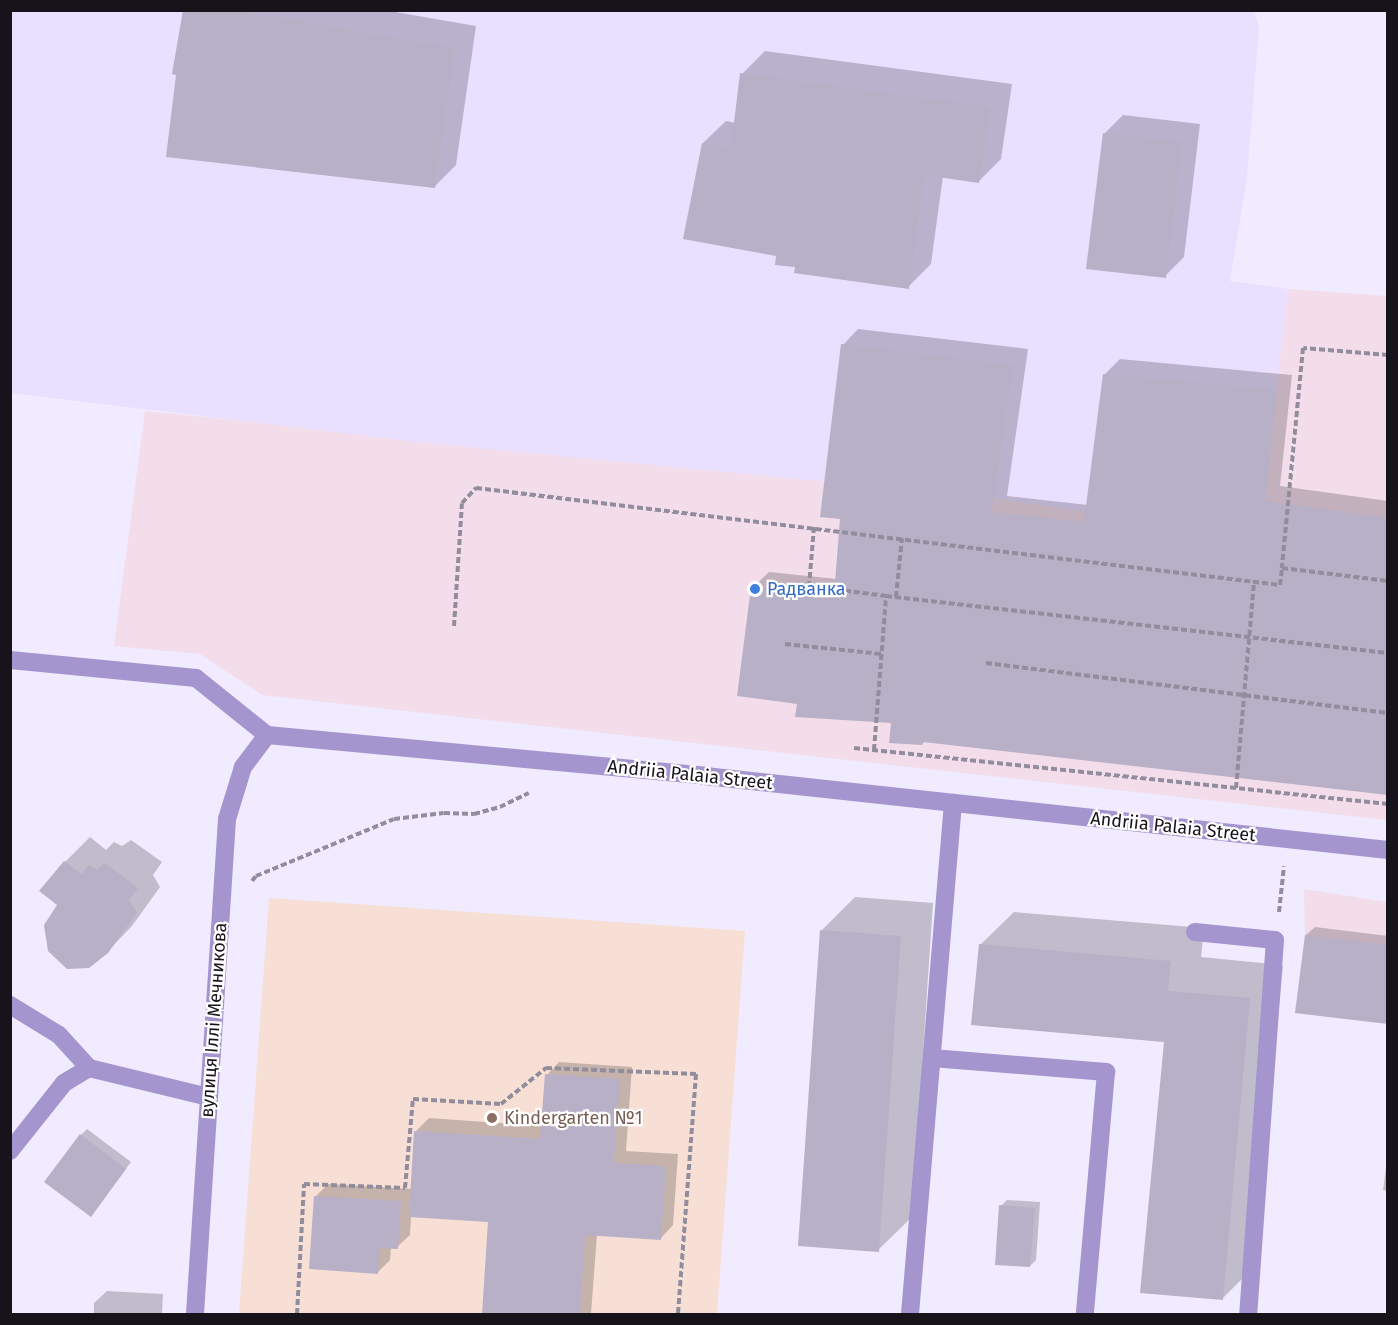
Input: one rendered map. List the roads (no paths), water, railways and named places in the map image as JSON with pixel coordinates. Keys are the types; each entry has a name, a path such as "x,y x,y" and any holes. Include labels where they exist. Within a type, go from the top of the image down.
{"street":[{"path":"10,660 196,678 267,735"},
{"name":"Andriia Palaia Street","path":"267,735 705,776 1388,850"},
{"name":"вулиця Іллі Мечникова","path":"195,1314 227,819 243,767 267,735"},
{"path":"910,1314 954,803"},
{"path":"1195,932 1275,940 1248,1314"},
{"path":"10,1005 59,1035 89,1068 209,1097"},
{"path":"932,1058 1107,1072 1086,1314"},
{"path":"10,1151 64,1083 89,1068"}],"place":[{"name":"Радванка","path":"755,589"},
{"name":"Kindergarten №1","path":"492,1118"}]}
